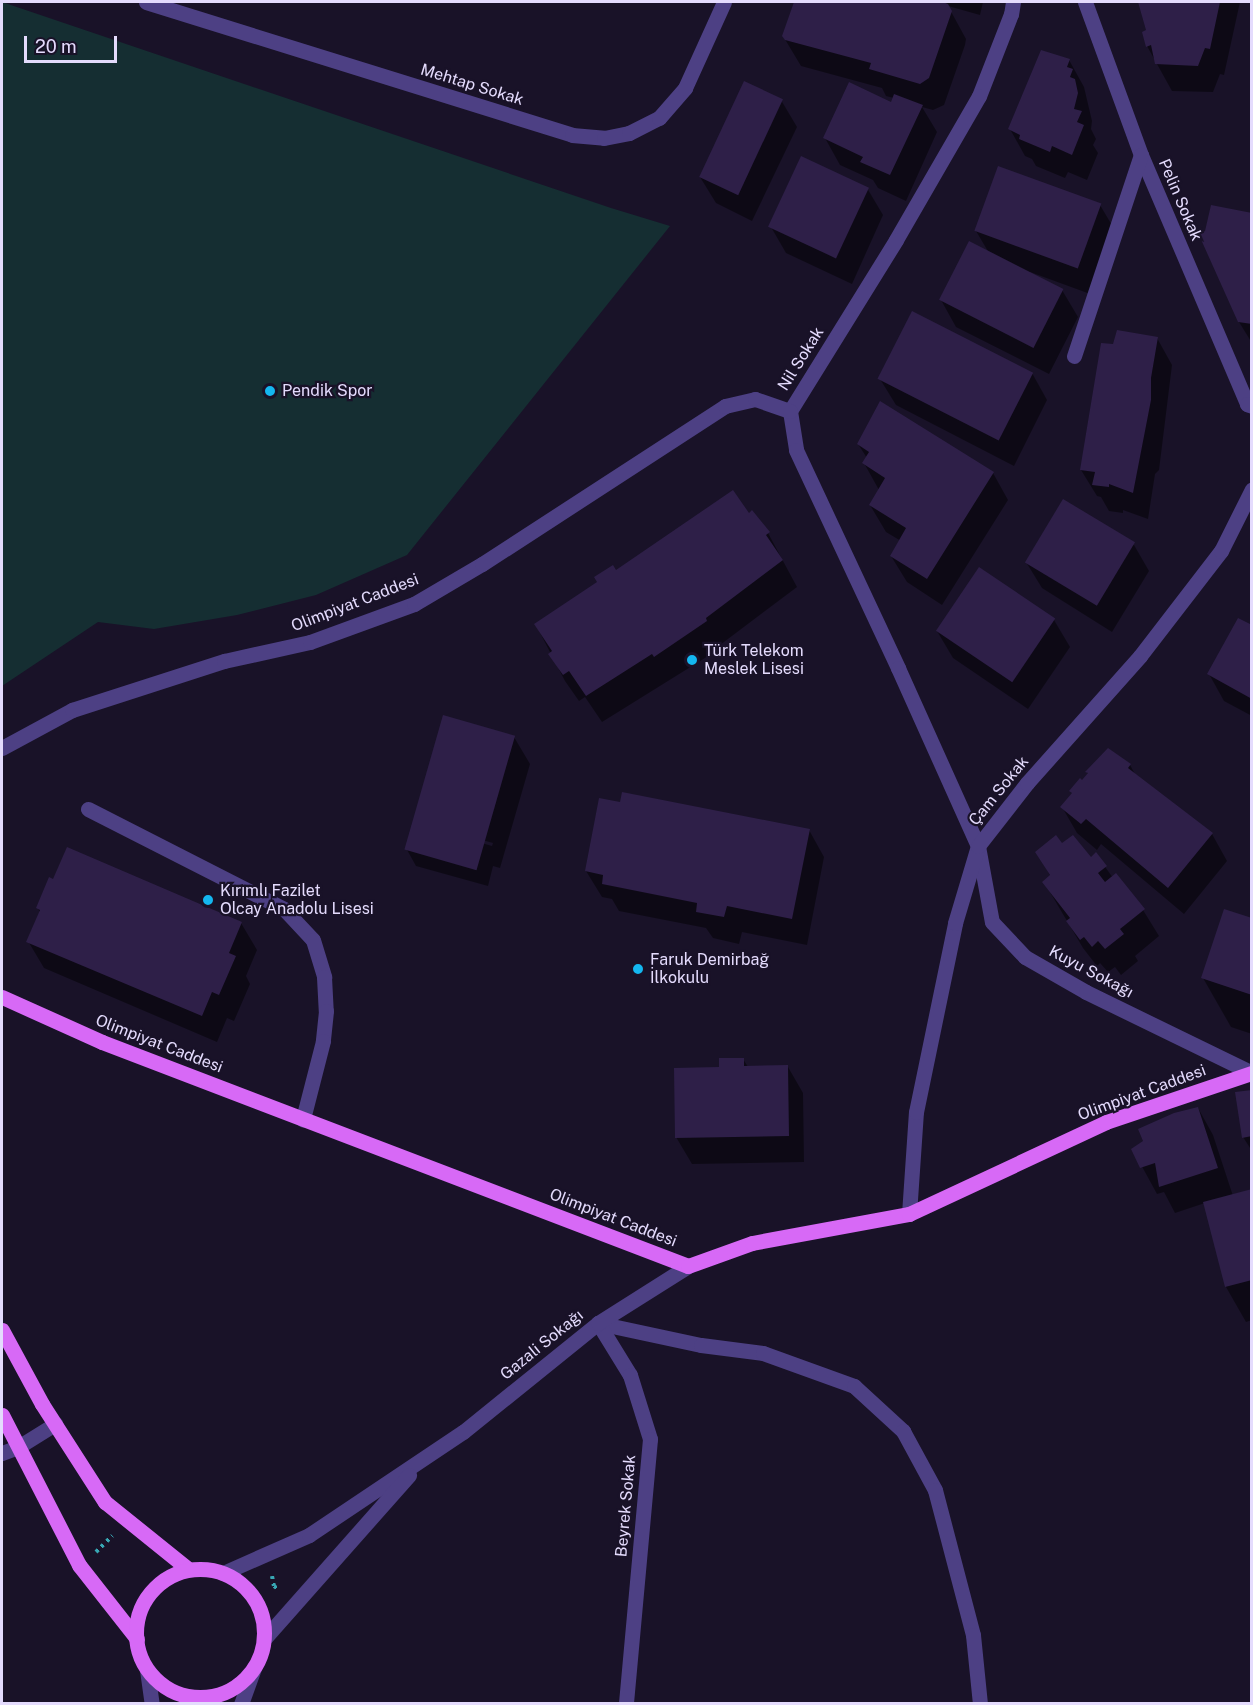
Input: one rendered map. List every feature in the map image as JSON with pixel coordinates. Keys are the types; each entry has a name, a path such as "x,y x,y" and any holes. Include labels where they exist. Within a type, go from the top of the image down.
{"main road":[{"name":"Olimpiyat Caddesi","path":"2,997 102,1042 688,1266 752,1243 909,1214 1106,1122 1251,1073"},
{"path":"2,1330 55,1424 105,1502 124,1520 188,1569"},
{"path":"2,1415 79,1565 136,1639 147,1670 162,1685 181,1695 201,1698 222,1694 240,1684 254,1668 264,1639 265,1627 260,1606 248,1588 210,1568 188,1569 168,1577 151,1590 140,1609 136,1639"}],"street":[{"name":"Mehtap Sokak","path":"146,2 572,135 604,138 629,132 659,118 679,96 685,88 724,2"},
{"name":"Nil Sokak","path":"978,846 796,450 790,411 896,240 979,96 1011,14 1012,2"},
{"name":"Pelin Sokak","path":"1085,2 1141,155 1247,404 1251,406"},
{"path":"1074,356 1141,155"},
{"name":"Olimpiyat Caddesi","path":"2,748 72,710 224,661 310,642 414,604 482,564 725,406 755,399 790,411"},
{"name":"Çam Sokak","path":"909,1214 916,1112 955,923 978,846 1027,783 1140,656 1221,551 1251,489"},
{"path":"88,809 264,897 284,909 313,940 324,977 326,1011 323,1041 303,1119"},
{"name":"Kuyu Sokağı","path":"978,846 992,922 1025,957 1086,992 1251,1073"},
{"name":"Gazali Sokağı","path":"423,1459 463,1432 597,1323 688,1266"},
{"path":"597,1323 701,1345 763,1353 854,1386 903,1431 935,1490 973,1635 980,1704"},
{"name":"Beyrek Sokak","path":"597,1323 630,1375 650,1439 626,1704"},
{"path":"2,1453 18,1447 55,1424"},
{"path":"223,1573 309,1535 423,1459"},
{"path":"264,1639 423,1459"},
{"path":"241,1704 254,1668"},
{"path":"147,1670 152,1704"}],"path":[{"path":"79,1565 103,1547 124,1520"},
{"path":"267,1552 274,1586 294,1604"}],"green space":[{"name":"Pendik Spor","path":"2,2 670,226 407,555 316,595 237,615 154,629 98,622 2,686"}],"building":[{"path":"794,2 943,2 948,4 952,11 929,78 920,84 869,69 871,63 785,40 782,36"},
{"path":"1138,2 1220,2 1210,49 1205,48 1198,66 1155,64 1151,45 1146,47 1142,32 1146,30"},
{"path":"1041,50 1070,59 1067,67 1073,69 1070,77 1075,79 1078,93 1074,109 1082,111 1077,122 1084,125 1072,155 1052,146 1050,152 1019,139 1020,135 1008,129"},
{"path":"744,81 783,99 738,195 699,177"},
{"path":"849,82 891,102 894,94 923,105 890,175 860,162 863,157 823,138"},
{"path":"801,156 869,188 836,258 768,227"},
{"path":"998,166 1101,204 1078,268 974,231"},
{"path":"1211,205 1252,213 1252,324 1238,322 1199,235 1205,231"},
{"path":"969,241 1063,289 1033,348 939,300"},
{"path":"912,311 1033,373 999,440 877,379"},
{"path":"1117,330 1158,337 1151,378 1151,400 1133,493 1109,484 1109,487 1092,485 1095,472 1080,470 1101,343 1113,344"},
{"path":"880,401 994,472 927,579 890,556 906,528 869,505 885,478 862,463 869,452 857,444"},
{"path":"733,490 749,513 752,510 770,532 766,535 783,560 706,618 707,621 654,657 652,654 586,696 569,671 563,675 548,654 552,651 534,624 597,582 594,577 613,565 616,570"},
{"path":"1063,499 1135,542 1097,606 1025,562"},
{"path":"979,567 1055,618 1012,682 936,631"},
{"path":"1238,618 1252,625 1252,699 1207,674"},
{"path":"443,715 515,736 477,870 404,850"},
{"path":"1108,748 1131,764 1128,768 1213,833 1168,888 1086,819 1081,824 1060,807 1072,793 1069,791 1080,778 1082,780 1088,773 1085,772"},
{"path":"622,792 810,829 792,919 727,906 724,917 696,912 697,903 602,884 603,875 585,871 599,798 620,802"},
{"path":"1056,835 1062,843 1073,835 1091,857 1096,852 1107,866 1098,873 1105,882 1116,873 1145,909 1120,929 1124,934 1105,949 1098,941 1092,947 1084,937 1080,940 1066,921 1070,918 1042,882 1050,875 1035,852"},
{"path":"67,847 242,922 229,953 236,956 219,995 212,992 202,1016 26,942 40,910 36,908 49,877 53,879"},
{"path":"1224,909 1252,918 1252,995 1201,978"},
{"path":"719,1058 744,1058 744,1066 788,1065 789,1136 675,1138 674,1068 719,1067"},
{"path":"1252,1090 1252,1136 1242,1138 1235,1092"},
{"path":"1198,1107 1218,1168 1159,1187 1155,1163 1140,1168 1131,1149 1143,1141 1138,1129 1174,1113"},
{"path":"1252,1189 1252,1280 1225,1287 1203,1202"}],"place":[{"name":"Pendik Spor","path":"270,391"},
{"name":"Türk Telekom Meslek Lisesi","path":"692,660"},
{"name":"Kırımlı Fazilet Olcay Anadolu Lisesi","path":"208,900"},
{"name":"Faruk Demirbağ İlkokulu","path":"638,969"}]}
